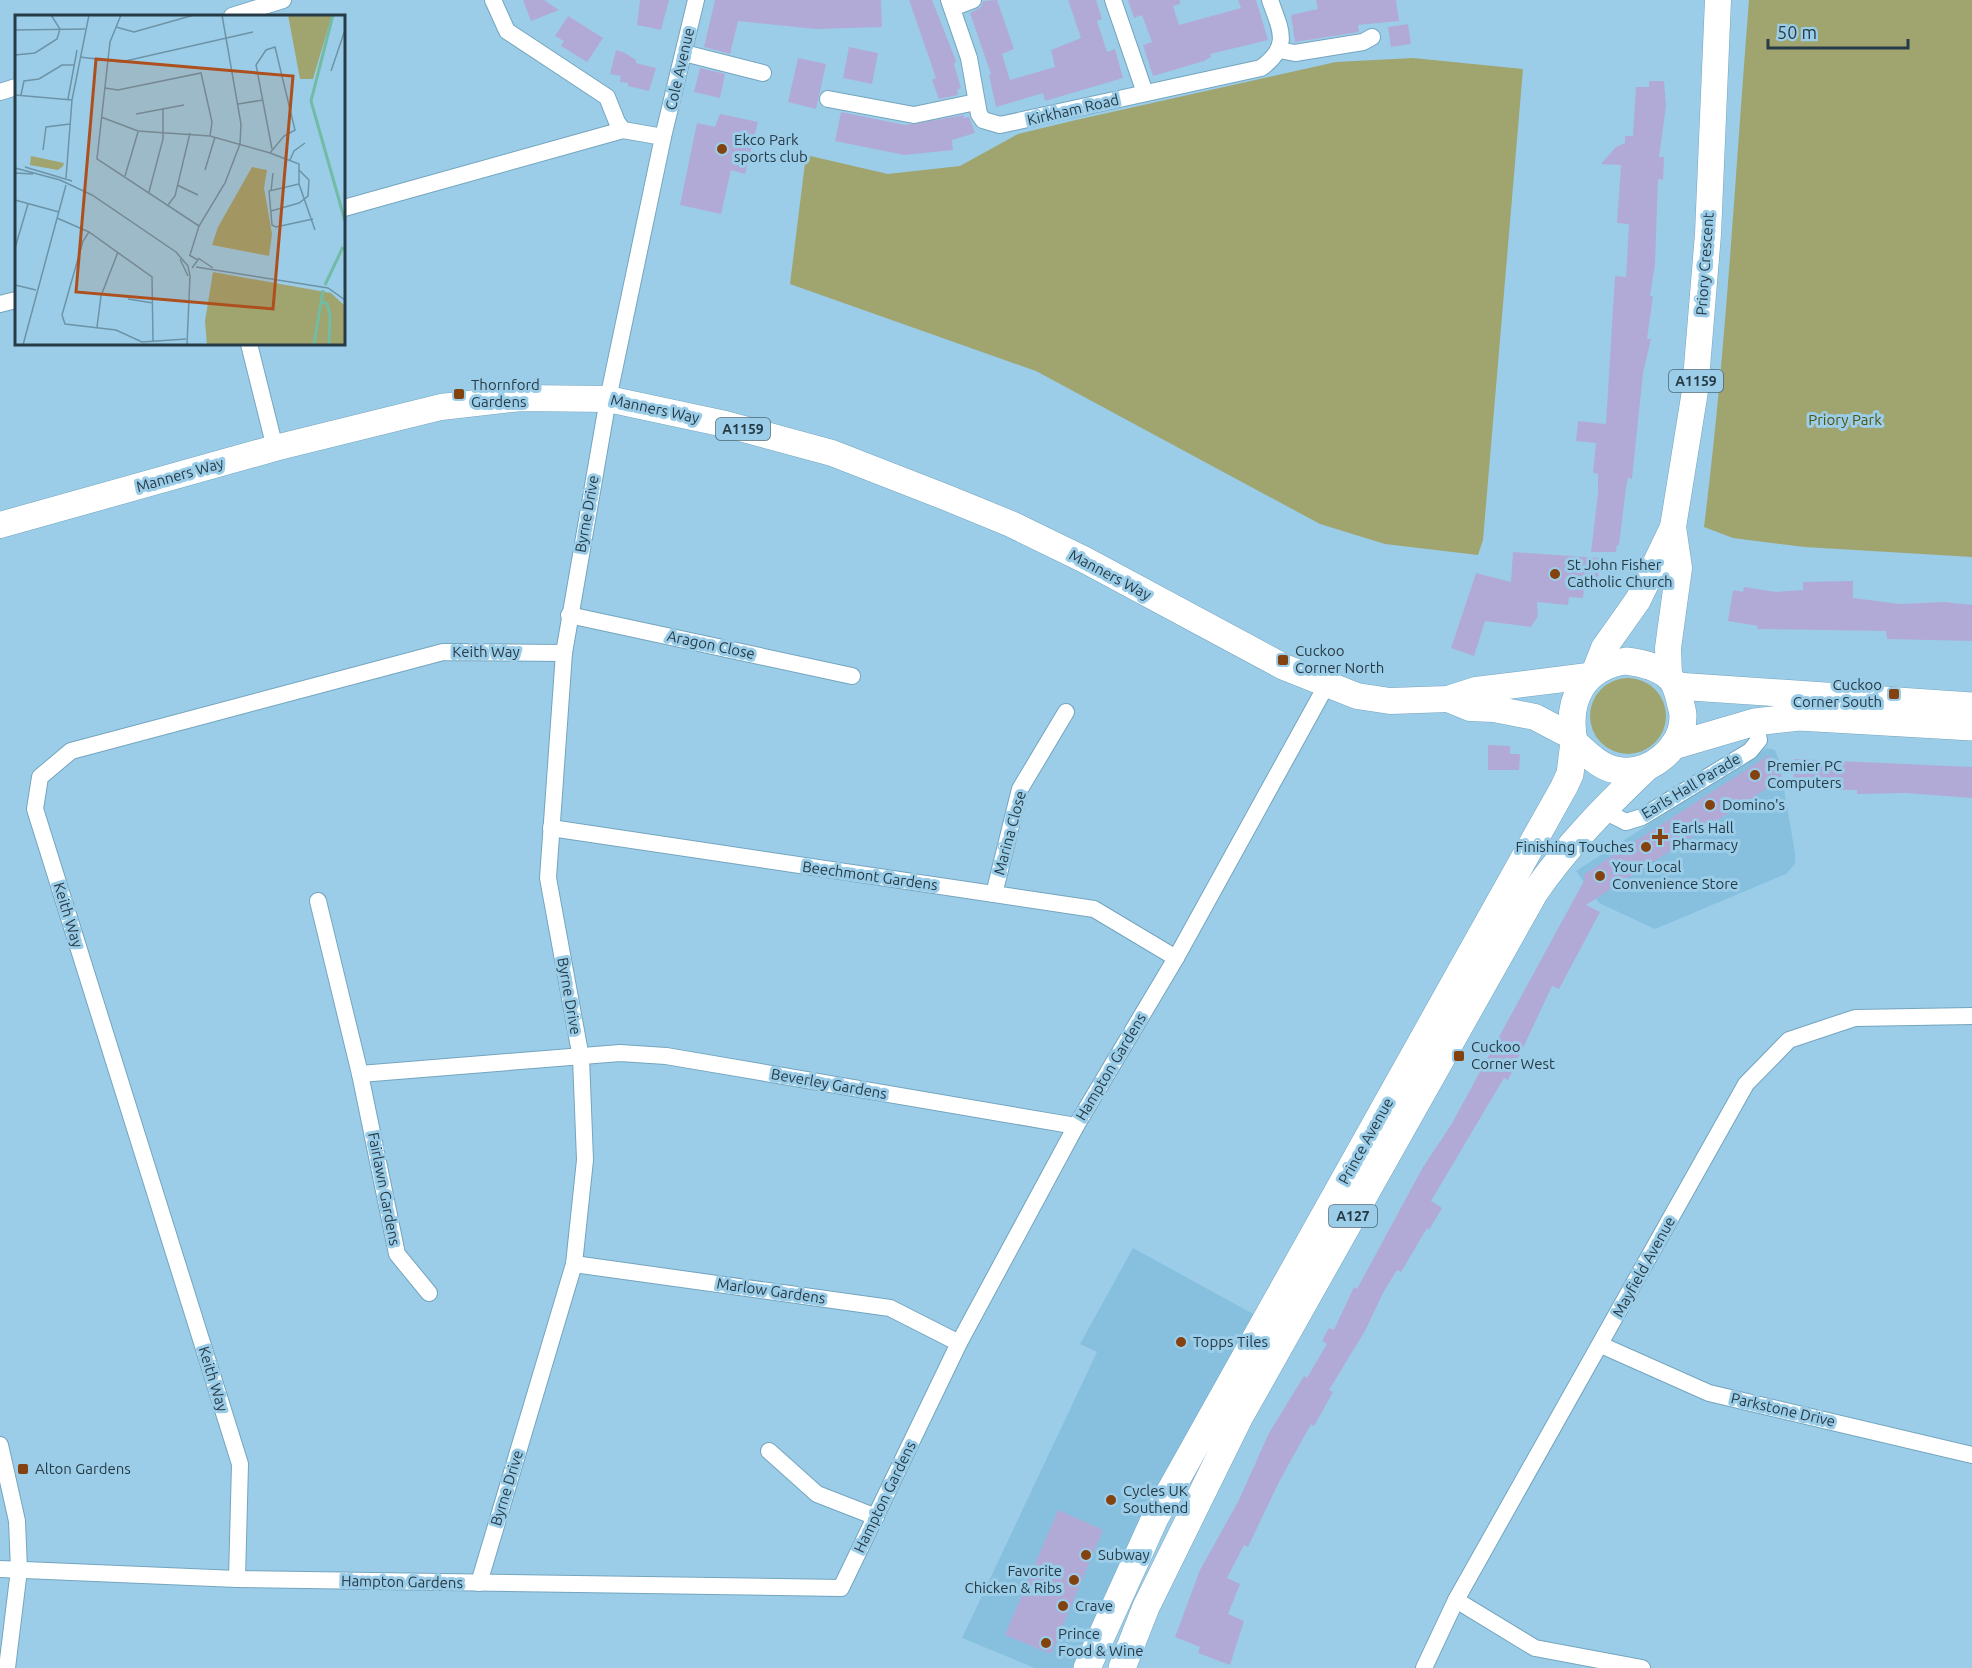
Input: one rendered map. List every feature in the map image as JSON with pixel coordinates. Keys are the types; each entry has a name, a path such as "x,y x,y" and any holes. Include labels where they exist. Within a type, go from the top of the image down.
{"highway":[{"path":"1972,706 1673,681 1656,668 1626,661 1601,666 1591,673 1576,700 1574,739 1604,766 1616,771 1646,769 1673,746 1757,731 1799,717 1972,726"},
{"path":"1673,681 1683,716 1673,746"},
{"name":"Prince Avenue","path":"1087,1668 1155,1518 1564,787 1569,774 1574,739"},
{"name":"Prince Avenue","path":"1122,1668 1146,1607 1239,1418 1535,892 1558,860 1602,810 1646,769"}],"main road":[{"name":"Priory Crescent","path":"1673,681 1668,648 1678,568 1673,527 1697,369 1708,234 1718,0"},
{"name":"Manners Way","path":"0,525 275,448 441,407 521,398 608,399 725,424 832,453 945,497 1011,524 1085,560 1240,646 1326,686 1357,696 1390,701 1448,699 1476,690 1591,673"},
{"name":"Priory Crescent","path":"1591,673 1604,648 1638,600 1673,527"},
{"name":"Manners Way","path":"1448,699 1470,708 1494,709 1535,717 1574,739"}],"street":[{"path":"235,15 283,0"},
{"path":"493,0 507,31 607,97 617,122 623,130"},
{"name":"Cole Avenue","path":"663,137 696,0"},
{"path":"950,4 973,0"},
{"path":"1113,0 1145,93"},
{"path":"1270,0 1281,31 1279,50 1295,53 1363,42 1372,37"},
{"name":"Kirkham Road","path":"950,4 969,58 976,102 982,120 1000,125 1261,68 1279,50"},
{"path":"684,53 763,73"},
{"path":"0,92 15,87"},
{"path":"828,99 914,115 976,102"},
{"path":"345,208 623,130 663,137 608,399"},
{"path":"0,304 15,300"},
{"path":"249,345 275,448"},
{"name":"Byrne Drive","path":"479,1583 574,1264 585,1160 581,1058 549,879 551,828 569,615 608,399"},
{"name":"Aragon Close","path":"569,615 852,676"},
{"name":"Keith Way","path":"237,1579 240,1464 35,809 40,777 71,751 442,652 564,653"},
{"name":"Hampton Gardens","path":"19,1570 237,1579 841,1588 959,1343 1076,1126 1176,958 1326,686"},
{"name":"Marina Close","path":"994,894 1020,789 1066,712"},
{"name":"Earls Hall Parade","path":"1602,810 1626,822 1642,816 1750,751 1757,731"},
{"name":"Beechmont Gardens","path":"551,828 1094,909 1176,958"},
{"name":"Fairlawn Gardens","path":"318,901 360,1074 397,1254 429,1293"},
{"name":"Mayfield Avenue","path":"1424,1668 1456,1600 1746,1084 1789,1040 1855,1018 1972,1016"},
{"name":"Beverley Gardens","path":"581,1058 620,1053 666,1056 1076,1126"},
{"path":"360,1074 581,1058"},
{"name":"Marlow Gardens","path":"574,1264 890,1308 959,1343"},
{"name":"Parkstone Drive","path":"1601,1345 1708,1393 1972,1455"},
{"path":"0,1445 17,1521 19,1570 7,1668"},
{"path":"769,1451 816,1494 876,1517"},
{"path":"0,1569 19,1570"},
{"path":"1456,1600 1535,1648 1642,1668"}],"shaded area":[{"path":"1767,748 1775,750 1779,760 1795,853 1795,864 1786,874 1655,929 1599,903 1576,871"},
{"path":"1133,1248 1257,1316 1080,1668 1035,1668 962,1638 1097,1352 1080,1344"}],"green space":[{"name":"Priory Park","path":"1749,0 1972,0 1972,557 1805,547 1733,538 1704,527 1724,330"},
{"path":"1413,58 1523,69 1483,540 1478,555 1385,544 1320,524 1036,371 790,284 806,155 888,174 960,166 1018,134 1076,120 1336,62"},
{"path":"1628,678 1642,681 1655,689 1663,702 1666,716 1663,730 1655,743 1642,751 1628,754 1614,751 1601,743 1593,730 1590,716 1593,702 1601,689 1614,681"}],"building":[{"path":"523,0 544,0 559,10 531,21"},
{"path":"640,0 669,0 661,30 637,25"},
{"path":"715,0 881,0 882,27 816,29 738,21 730,54 704,47"},
{"path":"909,0 932,0 956,61 954,64 961,88 957,90 958,95 939,99 932,80 936,78"},
{"path":"997,0 1014,49 1002,54 1010,80 1055,67 1051,50 1081,38 1068,0 1096,0 1102,19 1097,21 1107,52 1115,49 1123,78 1045,101 1043,93 996,107 989,75 991,74 970,13 981,7 983,1"},
{"path":"1128,0 1180,0 1180,4 1173,6 1179,25 1241,8 1238,0 1256,0 1268,40 1210,54 1211,57 1204,61 1153,76 1143,45 1152,42 1142,15 1134,18"},
{"path":"1316,0 1396,0 1399,21 1358,25 1359,32 1295,42 1291,15 1318,9"},
{"path":"568,16 603,38 587,62 561,46 564,41 555,36"},
{"path":"1408,24 1411,44 1391,47 1388,27"},
{"path":"849,47 878,53 872,84 843,78"},
{"path":"616,50 636,60 636,63 656,68 649,91 628,86 628,83 620,82 621,76 610,74"},
{"path":"798,58 826,64 816,109 788,102"},
{"path":"700,68 725,74 720,98 694,92"},
{"path":"1649,81 1664,81 1666,106 1659,157 1664,157 1663,180 1658,179 1655,264 1650,296 1653,296 1647,339 1651,339 1643,373 1632,479 1628,478 1626,488 1619,545 1617,545 1616,552 1591,552 1598,493 1598,474 1593,473 1596,443 1576,441 1578,421 1606,424 1615,276 1626,277 1629,224 1617,223 1621,165 1601,164 1616,147 1625,143 1625,136 1633,136 1636,87 1649,87"},
{"path":"841,112 905,125 964,115 964,118 969,117 975,133 952,140 953,150 904,155 835,141"},
{"name":"Ekco Park sports club","path":"720,114 758,122 745,174 731,170 721,214 680,205 697,123 715,127"},
{"path":"1513,552 1600,558 1597,589 1584,588 1583,598 1569,597 1568,605 1537,602 1538,616 1531,627 1485,621 1474,656 1451,648 1476,573 1511,582"},
{"path":"1853,581 1853,598 1900,604 1944,602 1972,605 1972,641 1887,639 1886,631 1757,629 1758,626 1728,621 1733,590 1743,592 1744,587 1776,592 1803,590 1803,582"},
{"path":"1488,745 1510,746 1510,754 1520,754 1519,770 1488,770"},
{"path":"1769,755 1783,778 1586,905 1600,912 1559,989 1552,986 1508,1080 1504,1078 1431,1201 1442,1208 1429,1230 1427,1228 1401,1272 1397,1270 1384,1291 1365,1331 1329,1390 1333,1392 1314,1426 1311,1424 1279,1482 1248,1547 1244,1545 1227,1578 1240,1584 1228,1614 1244,1621 1230,1665 1198,1653 1200,1647 1175,1637 1200,1570 1238,1502 1269,1433 1304,1376 1307,1378 1327,1344 1322,1341 1329,1328 1334,1330 1354,1287 1357,1289 1423,1167 1451,1125 1585,879 1583,875"},
{"path":"1794,759 1972,767 1972,798 1905,793 1857,794 1857,790 1793,789"},
{"path":"1058,1510 1103,1530 1051,1654 1005,1635"}],"place":[{"name":"Ekco Park sports club","path":"722,149"},
{"name":"Thornford Gardens","path":"459,394"},
{"name":"St John Fisher Catholic Church","path":"1555,574"},
{"name":"Cuckoo Corner North","path":"1283,660"},
{"name":"Cuckoo Corner South","path":"1894,694"},
{"name":"Premier PC Computers","path":"1755,775"},
{"name":"Domino's","path":"1710,805"},
{"name":"Earls Hall Pharmacy","path":"1660,837"},
{"name":"Finishing Touches","path":"1646,847"},
{"name":"Your Local Convenience Store","path":"1600,876"},
{"name":"Cuckoo Corner West","path":"1459,1056"},
{"name":"Topps Tiles","path":"1181,1342"},
{"name":"Alton Gardens","path":"23,1469"},
{"name":"Cycles UK Southend","path":"1111,1500"},
{"name":"Subway","path":"1086,1555"},
{"name":"Favorite Chicken & Ribs","path":"1074,1580"},
{"name":"Crave","path":"1063,1606"},
{"name":"Prince Food & Wine","path":"1046,1643"}]}
